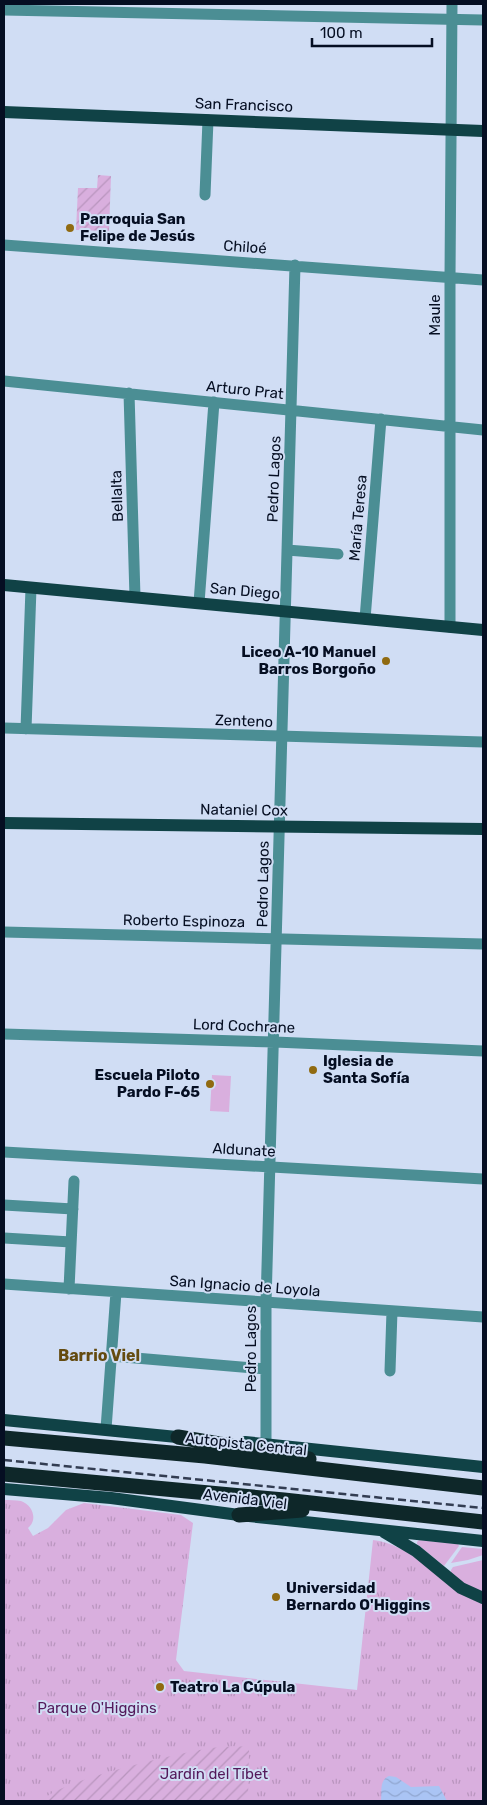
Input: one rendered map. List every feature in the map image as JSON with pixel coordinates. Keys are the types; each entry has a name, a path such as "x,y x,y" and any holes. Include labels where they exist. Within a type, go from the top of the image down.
{"highway":[{"path":"178,1437 303,1458 366,1475"},
{"name":"Autopista Central","path":"4,1438 205,1456 483,1488"},
{"path":"4,1474 349,1507 483,1522"},
{"path":"238,1515 349,1507"}],"main road":[{"name":"San Francisco","path":"4,112 483,131"},
{"name":"San Diego","path":"4,585 483,630"},
{"name":"Nataniel Cox","path":"4,823 483,829"},
{"path":"4,1420 266,1444 483,1467"},
{"name":"Avenida Viel","path":"4,1489 111,1498 238,1515 483,1541"},
{"path":"380,1530 416,1551 461,1588 483,1598"}],"street":[{"name":"Maule","path":"450,627 452,4"},
{"path":"4,10 483,20"},
{"path":"205,195 208,120"},
{"name":"Chiloé","path":"4,246 483,280"},
{"name":"Pedro Lagos","path":"266,1444 266,1302 295,266"},
{"name":"Arturo Prat","path":"4,380 483,430"},
{"name":"Bellalta","path":"129,393 135,598"},
{"path":"199,603 214,402"},
{"name":"María Teresa","path":"365,619 381,419"},
{"path":"287,550 338,554"},
{"path":"26,729 31,588"},
{"name":"Zenteno","path":"4,728 483,742"},
{"name":"Roberto Espinoza","path":"4,932 483,944"},
{"name":"Lord Cochrane","path":"4,1034 274,1042 483,1051"},
{"name":"Aldunate","path":"4,1152 483,1179"},
{"path":"69,1289 74,1181"},
{"path":"4,1205 73,1209"},
{"path":"4,1238 71,1242"},
{"name":"San Ignacio de Loyola","path":"4,1284 483,1317"},
{"path":"106,1429 116,1292"},
{"path":"390,1371 392,1311"},
{"path":"112,1356 266,1369"}],"green space":[{"path":"98,175 111,176 109,231 76,230 78,188 97,188"},
{"path":"212,1075 231,1076 229,1112 210,1111"},
{"name":"Parque O'Higgins","path":"4,1500 21,1501 29,1506 33,1513 33,1521 28,1528 33,1536 48,1528 66,1510 84,1503 181,1515 193,1523 176,1660 184,1671 357,1690 373,1540 400,1548 415,1556 483,1603 483,1801 4,1801"},
{"path":"419,1540 458,1544 459,1546 444,1566 417,1544"},
{"path":"462,1547 483,1549 483,1555 451,1563"},
{"path":"483,1560 483,1593 451,1574 453,1567"},
{"name":"Jardín del Tíbet","path":"249,1746 248,1801 41,1801 52,1793 71,1785 121,1768 211,1748"}],"water":[{"path":"389,1776 396,1777 411,1787 439,1786 447,1801 381,1801 382,1783"}],"railway":[{"path":"4,1460 483,1508"}],"place":[{"name":"Parroquia San Felipe de Jesús","path":"70,228"},
{"name":"Liceo A-10 Manuel Barros Borgoño","path":"386,661"},
{"name":"Iglesia de Santa Sofía","path":"313,1070"},
{"name":"Escuela Piloto Pardo F-65","path":"210,1084"},
{"name":"Universidad Bernardo O'Higgins","path":"276,1597"},
{"name":"Teatro La Cúpula","path":"160,1687"}],"district":[{"name":"Barrio Viel","path":"99,1355"}]}
